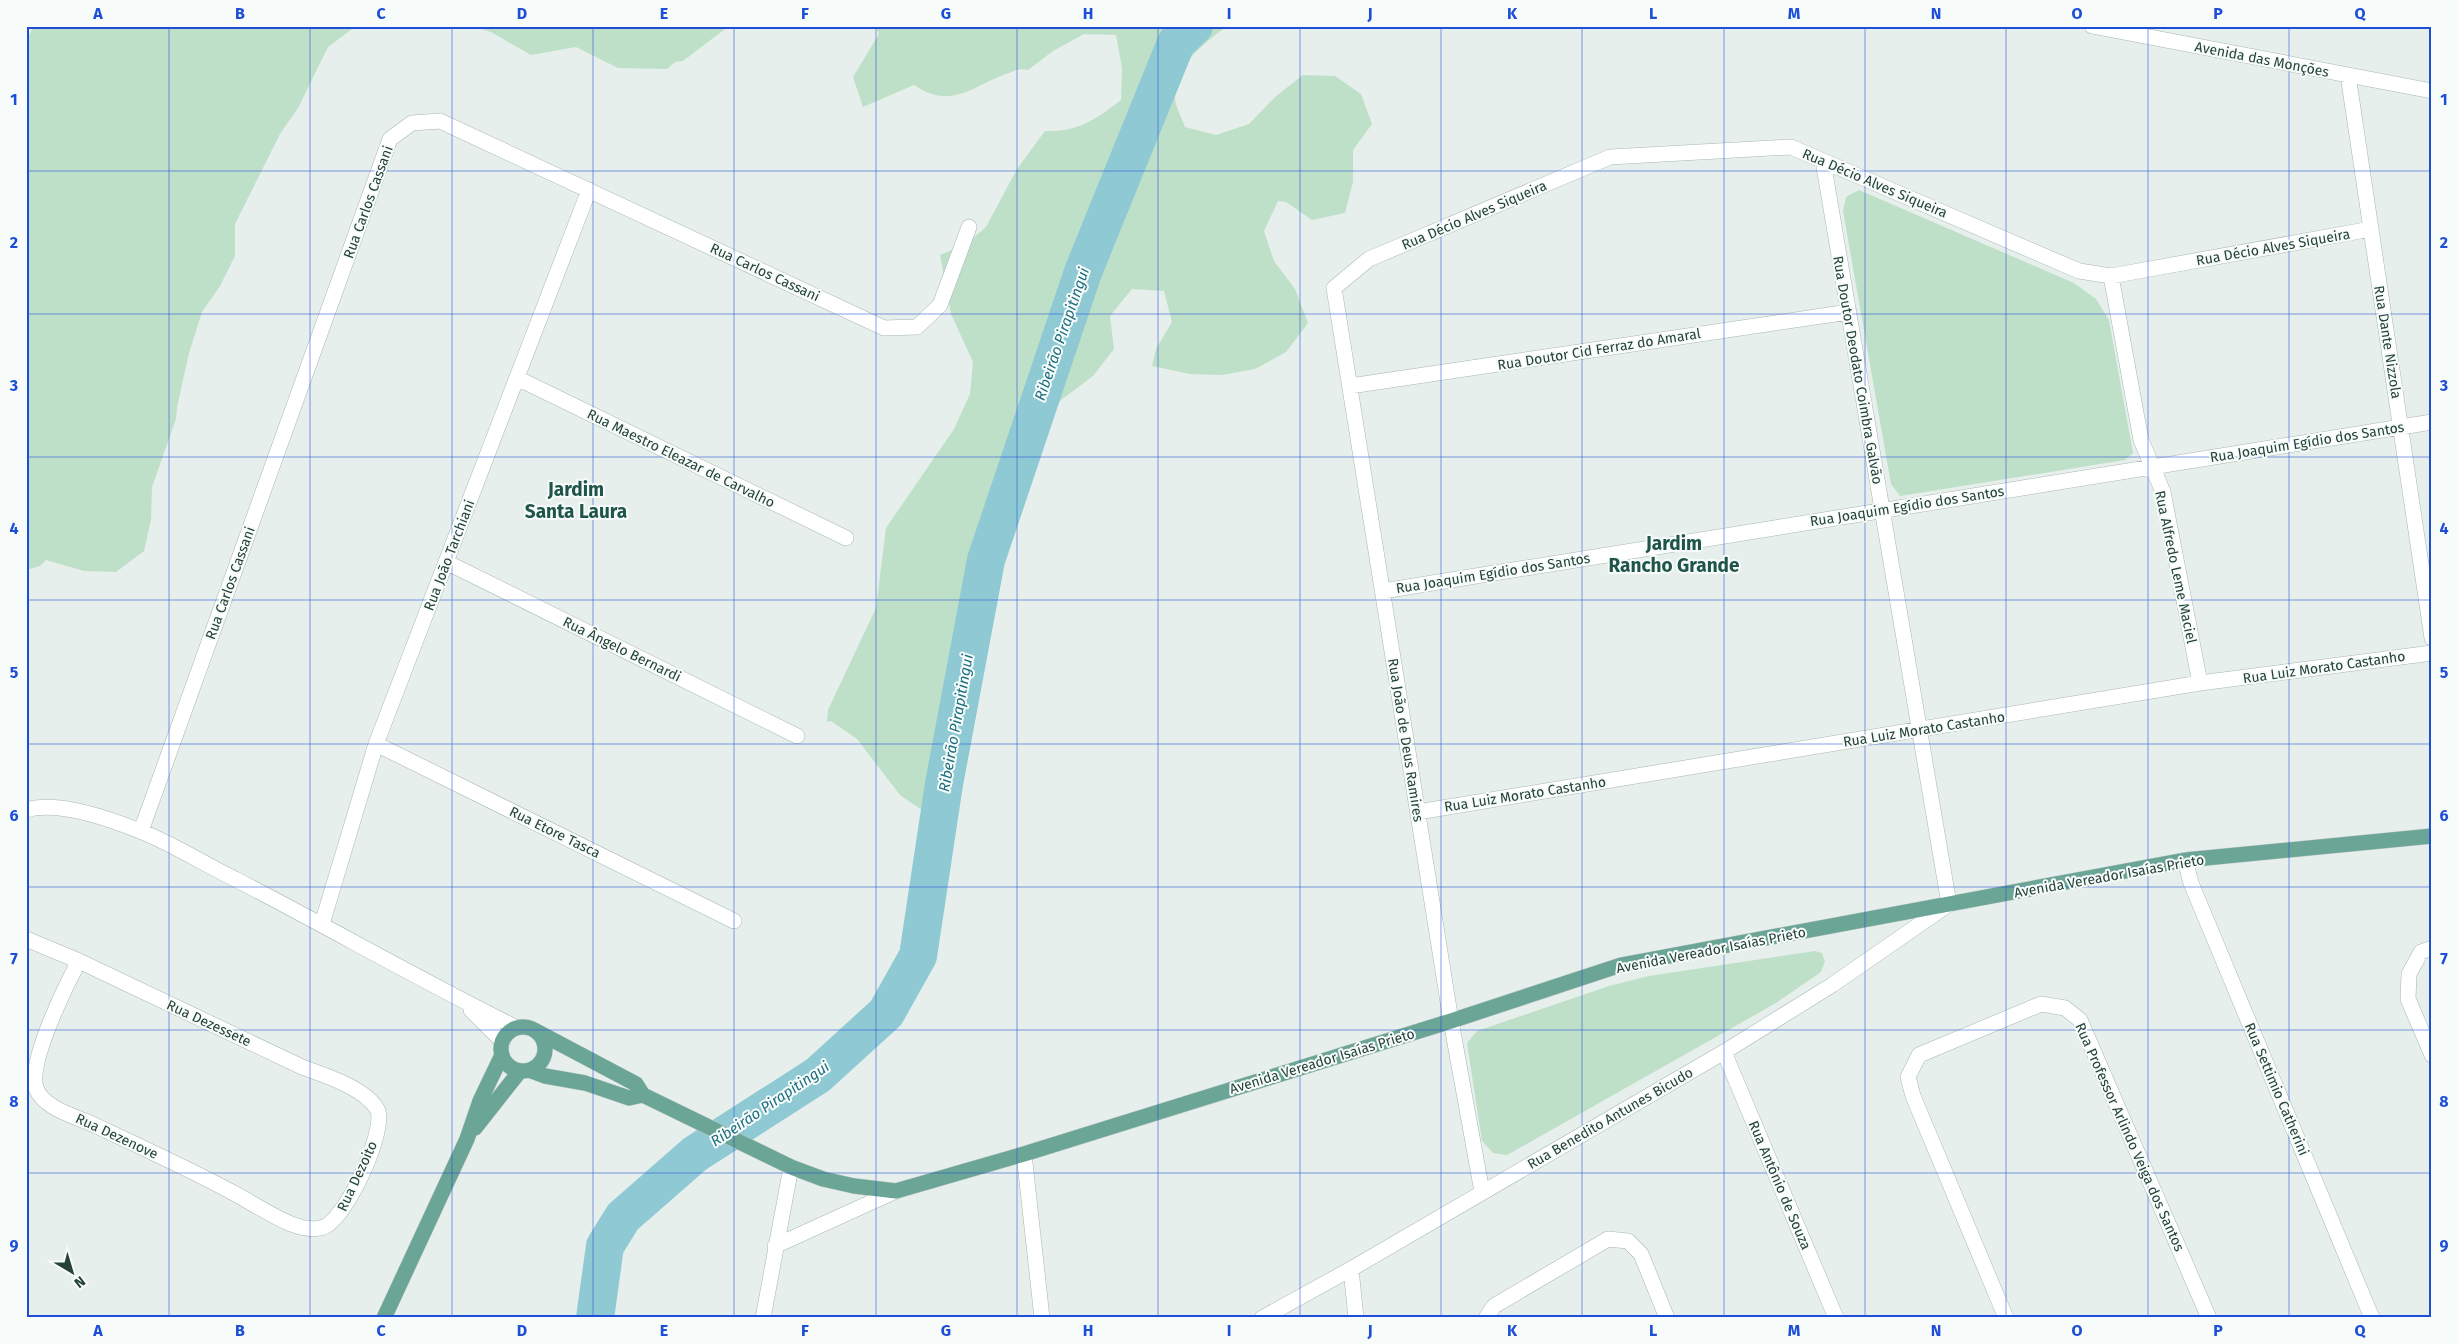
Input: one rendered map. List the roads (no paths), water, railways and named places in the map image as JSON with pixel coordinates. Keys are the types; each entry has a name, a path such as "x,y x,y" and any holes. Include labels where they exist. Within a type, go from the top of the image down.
{"main road":[{"name":"Avenida Vereador Isaías Prieto","path":"534,1030 636,1084 643,1095 773,1158 831,1181 896,1191 1024,1154 1451,1021 1621,965 2185,860 2432,836"},
{"path":"384,1318 467,1139 480,1101 510,1032 517,1028 534,1030 540,1035 545,1051 542,1060 525,1070 467,1139"},
{"path":"503,1048 506,1062 525,1070"},
{"name":"Avenida Vereador Isaías Prieto","path":"525,1070 544,1076 585,1083 630,1098 643,1095"}],"street":[{"name":"Avenida das Monções","path":"2092,26 2432,92"},
{"name":"Rua Dante Nizzola","path":"2348,75 2432,638"},
{"name":"Rua Carlos Cassani","path":"141,831 390,139 412,123 440,122 884,328 917,327 940,305 969,227"},
{"name":"Rua Décio Alves Siqueira","path":"1334,288 1369,259 1610,158 1791,147 2079,271 2111,276 2371,229"},
{"name":"Rua Doutor Deodato Coimbra Galvão","path":"1823,161 1949,904"},
{"name":"Rua João Tarchiani","path":"322,924 376,744 589,190"},
{"name":"Rua Alfredo Leme Maciel","path":"2111,276 2141,440 2163,492 2200,683"},
{"name":"Rua João de Deus Ramires","path":"1334,288 1451,1021 1482,1192"},
{"name":"Rua Doutor Cid Ferraz do Amaral","path":"1350,386 1849,312"},
{"name":"Rua Maestro Eleazar de Carvalho","path":"517,378 846,538"},
{"name":"Rua Joaquim Egídio dos Santos","path":"1383,591 2432,422"},
{"name":"Rua Ângelo Bernardi","path":"446,562 797,736"},
{"name":"Rua Luiz Morato Castanho","path":"1418,812 2200,683 2432,653"},
{"name":"Rua Etore Tasca","path":"376,744 734,921"},
{"path":"26,810 53,807 81,812 141,831 322,924 463,1002 517,1028"},
{"name":"Rua Settimio Catherini","path":"2185,860 2191,883 2372,1318"},
{"name":"Rua Benedito Antunes Bicudo","path":"1262,1318 1724,1052 1832,985 1949,904"},
{"name":"Rua Dezessete","path":"26,939 80,961 193,1016 349,1087 368,1098 377,1109 380,1120"},
{"path":"2432,948 2422,952 2409,974 2408,999 2432,1055"},
{"name":"Rua Dezenove","path":"80,961 68,981 45,1037 38,1062 35,1086 43,1098 58,1109 202,1177 290,1223 314,1228 327,1227"},
{"path":"463,1002 503,1048"},
{"name":"Rua Professor Arlindo Veiga dos Santos","path":"2006,1318 1913,1096 1908,1077 1919,1056 2041,1004 2065,1008 2080,1020 2209,1318"},
{"name":"Rua Antônio de Souza","path":"1724,1052 1836,1318"},
{"name":"Rua Dezoito","path":"327,1227 338,1216 348,1201 373,1145 380,1120"},
{"path":"1024,1154 1042,1318"},
{"path":"763,1318 791,1166"},
{"name":"Avenida Vereador Isaías Prieto","path":"775,1246 896,1191"},
{"path":"1486,1318 1494,1306 1608,1239 1628,1241 1640,1254 1667,1318"},
{"path":"1350,1269 1356,1318"}],"waterway":[{"name":"Ribeirão Pirapitingui","path":"595,1318 605,1246 623,1217 695,1154 818,1075 886,1013 918,956 944,784 986,560 1083,272 1176,43 1194,26"}],"district":[{"name":"Jardim Santa Laura","path":"576,500"},
{"name":"Jardim Rancho Grande","path":"1674,554"}]}
